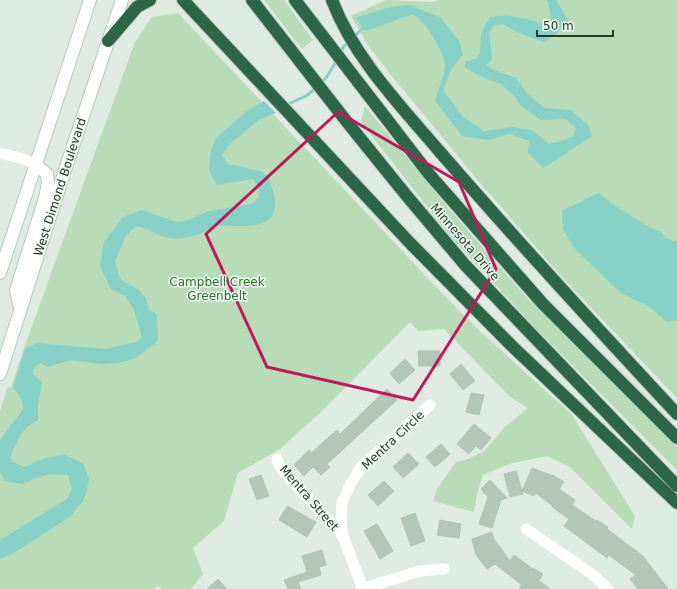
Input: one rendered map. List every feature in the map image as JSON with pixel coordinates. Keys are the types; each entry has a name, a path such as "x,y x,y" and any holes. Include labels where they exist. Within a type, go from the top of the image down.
{"highway":[{"path":"108,41 137,6 150,0"},
{"path":"175,0 185,3 410,243 512,346 677,503"},
{"name":"Minnesota Drive","path":"252,0 347,122 465,265 677,486"},
{"name":"Minnesota Drive","path":"295,0 429,174 543,304 677,438"},
{"path":"332,0 337,14 360,53 389,91 510,232 677,414"}],"main road":[{"path":"0,273 90,0"},
{"name":"West Dimond Boulevard","path":"0,374 122,0"},
{"path":"20,310 16,290 45,198 48,182 47,174 35,164"}],"street":[{"path":"0,153 21,158 35,164"},
{"name":"Mentra Circle","path":"362,589 343,536 341,520 342,502 350,483 361,467 430,405"},
{"name":"Mentra Street","path":"276,459 280,467 343,536"},
{"path":"526,529 592,574 608,589"},
{"path":"362,589 420,571 444,569"}],"highlighted area":[{"path":"338,112 459,182 496,269 413,400 267,367 206,234"}],"green space":[{"path":"264,0 284,0 313,40 302,49"},
{"path":"386,0 433,2 439,0 677,0 677,398 561,276 481,184 370,48 351,16"},
{"name":"Campbell Creek Greenbelt","path":"178,13 440,291 481,332 572,415 635,516 632,529 570,467 547,456 512,463 483,475 478,490 474,512 433,501 437,489 456,462 468,459 484,451 505,427 528,408 510,397 444,329 418,331 410,322 321,412 280,449 238,473 224,521 193,548 203,574 191,589 162,589 158,586 153,589 0,589 0,411 7,389 11,387 135,42 152,17"},
{"path":"365,106 449,209 527,298 677,447 677,470 539,332 451,237 361,122"}],"water":[{"path":"546,0 556,0 568,20 557,33 544,42 517,32 503,24 495,25 489,32 492,59 486,65 494,70 516,78 528,94 544,108 570,110 588,125 592,136 544,168 528,153 529,141 510,134 488,140 462,136 435,101 443,77 445,67 444,58 428,29 413,14 366,31 355,18 386,8 409,5 440,17 459,41 463,54 451,70 443,90 463,117 484,131 512,127 532,130 549,144 562,141 573,136 576,128 566,119 541,120 521,106 515,97 501,84 482,77 464,67 467,61 476,59 480,53 481,33 490,17 517,17 543,25 550,24 551,18 548,1"},
{"path":"264,101 276,113 260,119 229,145 222,155 228,164 260,171 269,178 274,193 275,202 274,212 269,219 254,225 218,226 184,238 166,237 136,226 125,237 115,261 121,280 139,290 146,299 149,309 157,315 158,341 134,359 118,363 101,364 71,360 48,367 40,363 33,369 33,374 42,382 38,405 38,420 32,423 24,431 17,441 10,458 13,462 24,467 48,457 65,455 83,463 89,478 87,491 83,501 70,517 12,554 0,559 0,540 67,499 72,489 68,475 50,474 23,484 5,481 0,473 0,440 23,409 22,400 13,387 25,349 37,343 105,349 136,342 142,337 134,310 125,296 111,289 100,266 104,242 123,217 142,210 176,222 186,221 209,211 251,204 259,197 259,188 253,179 217,185 209,171 210,154 216,138 247,111"},
{"path":"598,193 618,208 651,228 660,231 666,238 677,242 677,320 667,322 648,306 621,293 576,250 563,230 562,211"}],"building":[{"path":"418,351 440,351 440,366 419,366"},
{"path":"405,359 415,370 399,384 390,373"},
{"path":"461,364 475,381 463,390 450,374"},
{"path":"387,389 397,400 327,464 330,467 321,475 313,467 304,476 294,465 309,450 311,453 337,430 340,434"},
{"path":"471,393 484,395 479,415 466,412"},
{"path":"474,424 491,438 481,450 476,446 469,454 457,444"},
{"path":"441,444 450,454 435,467 426,457"},
{"path":"408,453 419,464 403,478 393,467"},
{"path":"532,468 553,475 564,482 559,489 575,500 572,505 608,527 607,529 643,556 668,589 638,589 630,579 636,575 609,555 607,558 564,526 569,519 536,493 534,496 522,491"},
{"path":"516,471 523,494 510,497 504,474"},
{"path":"261,475 269,496 257,500 249,479"},
{"path":"490,480 507,498 501,500 492,528 479,524 488,497 481,489"},
{"path":"384,481 394,491 378,506 368,495"},
{"path":"287,506 316,522 307,537 279,520"},
{"path":"415,513 425,541 411,546 401,518"},
{"path":"440,520 461,524 459,538 437,535"},
{"path":"377,524 393,551 380,559 364,531"},
{"path":"492,532 494,539 510,561 514,555 533,569 543,574 539,581 550,589 519,589 522,585 495,564 487,569 476,555 472,539"},
{"path":"322,550 326,565 319,567 321,575 298,582 301,589 288,589 284,580 307,572 302,556"},
{"path":"218,579 227,589 207,589"}],"waterway":[{"path":"353,38 366,25"},
{"path":"340,53 344,46 349,42"},
{"path":"321,83 326,78 337,60"},
{"path":"286,105 306,96 317,87"}]}
